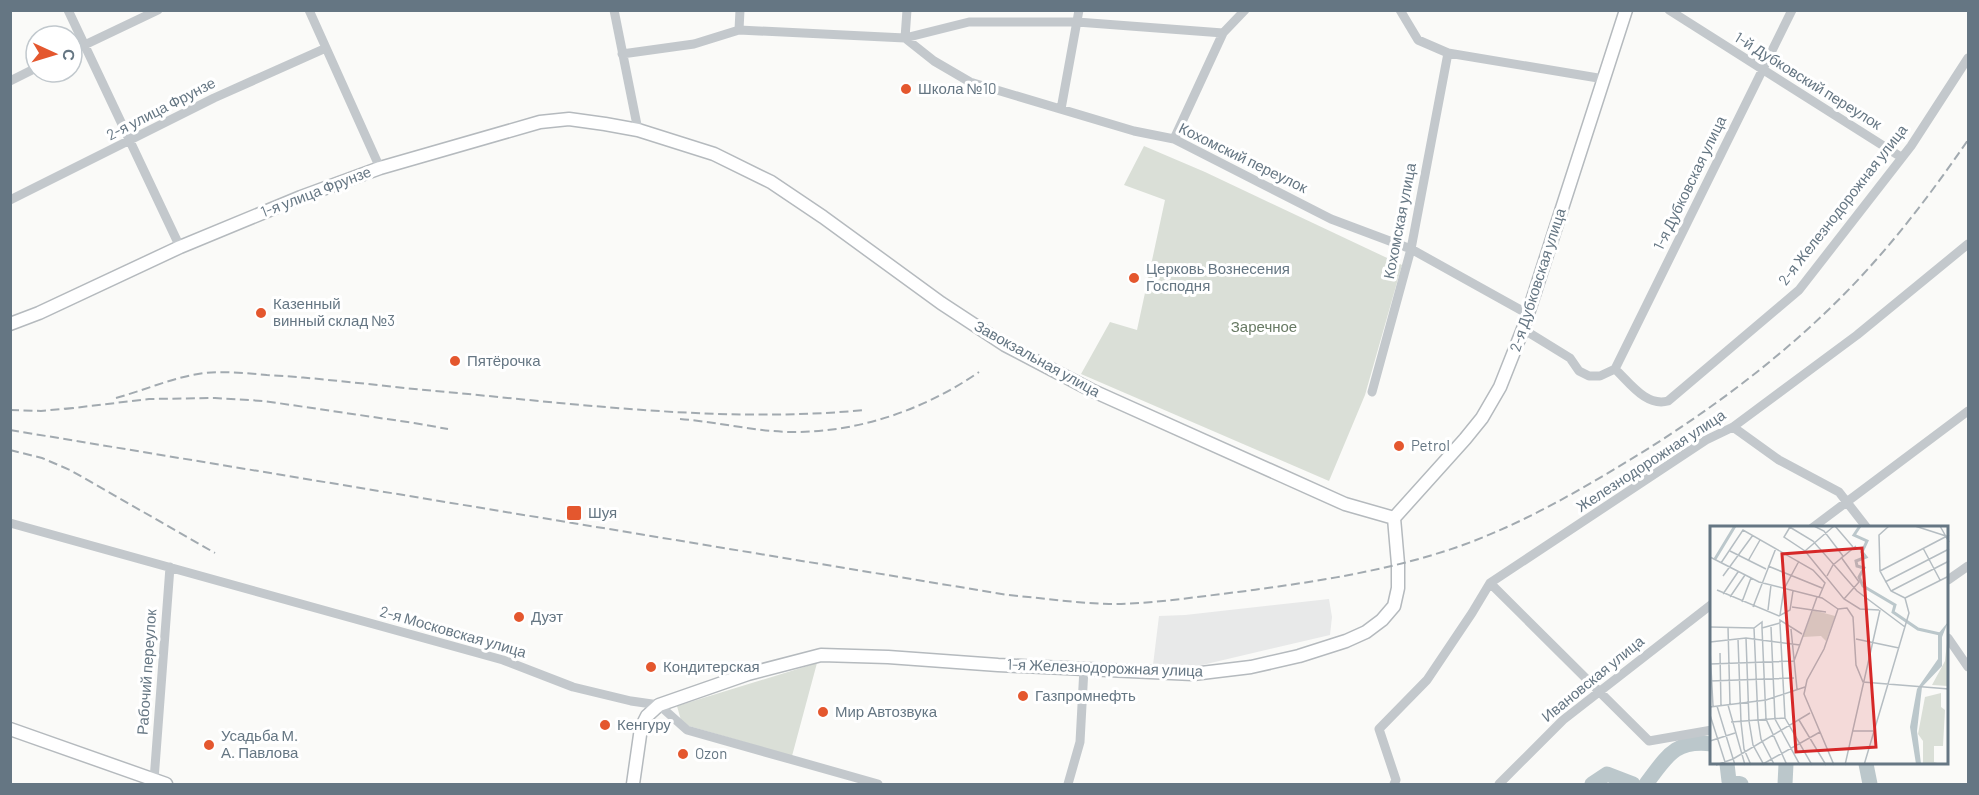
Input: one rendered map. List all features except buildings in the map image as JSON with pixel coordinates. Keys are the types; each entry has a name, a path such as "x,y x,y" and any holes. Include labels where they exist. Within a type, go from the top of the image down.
{"main road":[{"name":"2-я Дубковская улица","path":"1394,518 1482,418 1500,387 1523,329 1626,10"},
{"name":"1-я улица Фрунзе","path":"10,324 39,313 180,247 301,197 380,168 540,122 569,119 638,130"},
{"name":"Завокзальная улица","path":"638,130 714,154 771,182 987,333 1091,390 1345,504 1394,518"},
{"name":"1-я Железнодорожная улица","path":"658,705 748,674 821,655 1192,674 1239,669 1299,656 1366,632 1382,620 1394,606 1398,588 1398,564 1394,518"},
{"path":"633,784 641,728 647,716 658,705"},
{"path":"10,729 166,784"}],"street":[{"path":"68,10 180,247"},
{"path":"85,45 158,10"},
{"path":"309,10 380,168"},
{"path":"614,10 638,130"},
{"path":"739,30 740,10"},
{"path":"905,38 907,10"},
{"path":"1061,108 1079,10"},
{"path":"1174,139 1223,33 1245,10"},
{"path":"1400,10 1418,39 1448,53 1604,79"},
{"name":"1-й Дубковский переулок","path":"1669,10 1901,158"},
{"name":"1-я Дубковская улица","path":"1615,369 1792,10"},
{"path":"622,54 694,44 739,30 905,38 969,22 1077,22 1223,33"},
{"name":"Кохомский переулок","path":"905,38 934,61 970,82 1134,131 1174,139 1331,219 1412,249 1528,314"},
{"name":"2-я улица Фрунзе","path":"10,200 214,98 326,48"},
{"name":"Кохомская улица","path":"1372,392 1412,249 1448,53"},
{"name":"2-я Железнодорожная улица","path":"1615,369 1648,400 1660,403 1668,401 1799,290 1911,146 1968,58"},
{"path":"10,81 24,74"},
{"name":"Железнодорожная улица","path":"1394,784 1396,780 1379,729 1427,680 1490,583 1706,440 1733,427 1857,335 1968,244"},
{"path":"1523,329 1570,358 1579,370 1589,376 1600,376 1615,369"},
{"path":"1815,526 1968,411"},
{"path":"1733,427 1779,460 1839,492 1866,526"},
{"name":"2-я Московская улица","path":"10,523 503,660 573,687 658,705"},
{"path":"1949,579 1968,566"},
{"name":"Рабочий переулок","path":"154,780 170,567"},
{"path":"1490,583 1649,741 1710,730"},
{"name":"Ивановская улица","path":"1499,784 1563,720 1710,606"},
{"path":"1949,641 1968,667"},
{"path":"1068,784 1080,742 1084,668"},
{"path":"658,705 687,730 878,784"}],"shaded area":[{"path":"1329,599 1332,617 1330,635 1198,666 1153,665 1159,616"}],"green space":[{"name":"Заречное","path":"1144,146 1205,172 1402,265 1365,395 1329,481 1081,374 1110,322 1137,330 1165,200 1124,185"},
{"path":"817,663 792,756 682,724 677,706"}],"waterway":[{"path":"1646,784 1672,752 1688,744 1710,744"},
{"path":"1727,765 1729,781 1741,784"},
{"path":"1785,784 1786,765"},
{"path":"1866,765 1870,784"},
{"path":"1592,784 1607,774 1633,784"}],"railway":[{"path":"10,430 1008,595 1084,603 1125,604 1295,584 1380,569 1463,545 1561,500 1673,433 1752,376 1825,313 1865,273 1901,230 1968,140"},
{"path":"116,398 193,375 228,372 645,410 755,415 865,410"},
{"path":"680,419 790,432 840,428 889,417 913,408 936,398 979,372"},
{"path":"65,409 149,399 215,398 264,401 448,429"},
{"path":"10,410 41,411 73,408"},
{"path":"10,450 42,458 70,470 215,553"}],"place":[{"name":"Школа №10","path":"906,89"},
{"name":"Церковь Вознесения Господня","path":"1134,278"},
{"name":"Казенный винный склад №3","path":"261,313"},
{"name":"Пятёрочка","path":"455,361"},
{"name":"Petrol","path":"1399,446"},
{"name":"Шуя","path":"574,513"},
{"name":"Дуэт","path":"519,617"},
{"name":"Кондитерская","path":"651,667"},
{"name":"Газпромнефть","path":"1023,696"},
{"name":"Мир Автозвука","path":"823,712"},
{"name":"Кенгуру","path":"605,725"},
{"name":"Усадьба М. А. Павлова","path":"209,745"},
{"name":"Ozon","path":"683,754"}]}
